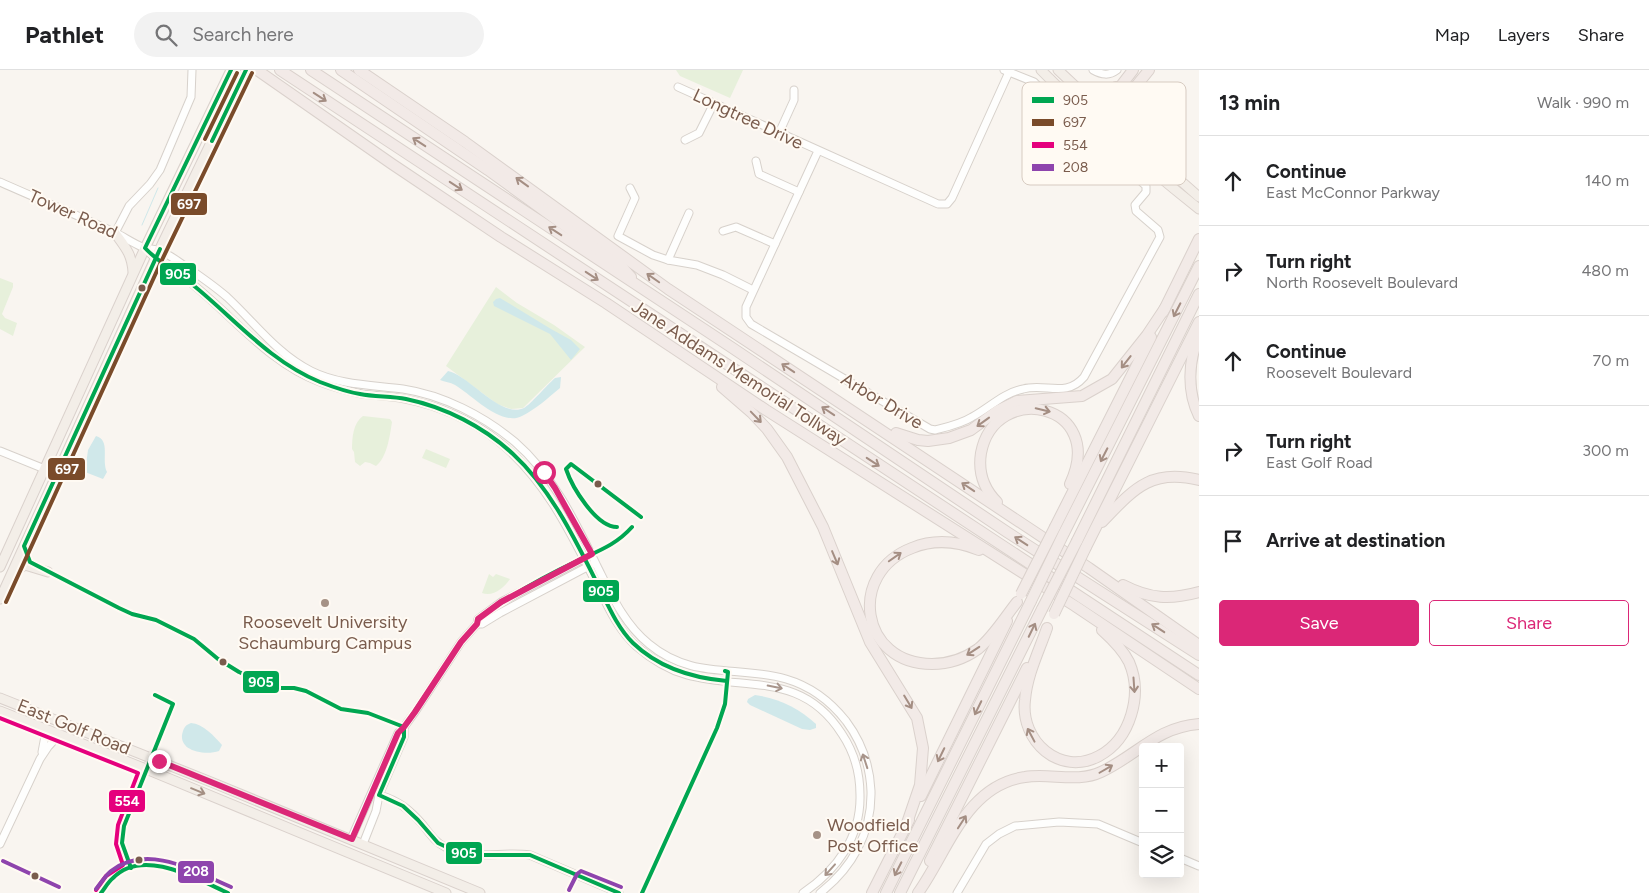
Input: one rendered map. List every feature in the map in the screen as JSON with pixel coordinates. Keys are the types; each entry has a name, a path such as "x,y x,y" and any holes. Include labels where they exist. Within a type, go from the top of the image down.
{"highway":[{"path":"256,70 502,237 606,303 766,410 1075,606 1199,689"},
{"name":"Jane Addams Memorial Tollway","path":"280,70 1199,675"},
{"name":"Jane Addams Memorial Tollway","path":"311,70 1007,532 1199,655"},
{"path":"340,70 488,170 622,267 640,287"},
{"path":"359,70 465,142 668,289 915,451 1089,568 1199,645"},
{"path":"1140,82 1149,70"},
{"path":"886,893 1031,602 1058,528 1199,240"},
{"path":"872,893 1019,598 1199,266"},
{"path":"900,893 1199,294"},
{"path":"606,303 736,399 767,429 787,457 823,527 870,642 917,718 923,748 920,785 906,826"},
{"path":"812,384 849,402 902,437 928,441 949,438 971,430 997,411 1017,401 1082,396 1112,379 1165,308"},
{"path":"914,893 1199,322"},
{"path":"1199,336 1194,350 1191,374 1192,395 1199,416"},
{"path":"1022,524 990,494 981,474 980,458 985,441 998,422 1016,412 1034,408 1052,413 1063,420 1072,432 1076,442 1078,456 1076,467 1058,509 1058,528"},
{"path":"1095,530 1124,499 1141,485 1174,476 1199,480"},
{"path":"998,558 970,546 944,542 924,544 905,551 884,566 873,586 869,607 873,627 880,640 903,658 924,664 951,662 981,646 1019,598"},
{"path":"1089,568 1133,591 1154,597 1180,596 1199,592"},
{"path":"1047,628 1027,688 1025,714 1029,732 1042,749 1057,758 1075,761 1098,756 1117,740 1126,728 1134,704 1134,683 1128,660 1118,645 1075,606"},
{"path":"918,893 969,811 987,792 999,785 1026,777 1081,777 1094,775 1154,738 1177,728 1199,724"}],"main road":[{"path":"0,567 145,248 231,70"},
{"path":"1041,70 1053,82"},
{"path":"1058,70 1070,82"},
{"path":"0,599 154,259 246,71"},
{"path":"1170,185 1199,209"},
{"path":"1185,185 1199,197"},
{"path":"115,233 129,252 132,260 133,274"},
{"path":"110,325 115,345"},
{"path":"0,607 21,567 29,566 48,572 30,562 24,546"},
{"name":"East Golf Road","path":"0,698 352,839 480,893"},
{"name":"East Golf Road","path":"0,711 446,893"}],"street":[{"path":"115,233 129,206 150,184 160,170 189,103 193,82 192,70"},
{"path":"1093,70 1103,74 1113,73 1117,70"},
{"name":"Arbor Drive","path":"1034,82 1007,71 952,198 947,204 938,204 818,151 753,290 745,311 746,317 751,324 930,429 935,430 971,418 1005,396 1020,390 1068,389 1078,384 1084,377 1160,237 1158,230 1136,211 1135,206 1146,192 1145,185"},
{"name":"Longtree Drive","path":"678,87 818,151"},
{"path":"779,132 794,100 794,90"},
{"path":"685,140 699,133 714,103"},
{"path":"756,161 759,174 799,192"},
{"name":"Tower Road","path":"0,182 145,248"},
{"path":"630,188 635,198 618,236 653,255 668,260 697,265 753,290"},
{"path":"668,260 689,213"},
{"path":"723,231 736,227 775,244"},
{"path":"145,248 159,250 179,261 227,297 290,359 313,372 339,381 408,390 427,395 468,411 501,431 530,457 550,480 592,554 621,611 633,628 652,647 676,660 700,668 764,674 788,679 806,687 824,699 849,725 854,734 867,764 871,789 870,811 864,834 846,868 834,882 820,893"},
{"path":"145,248 154,259 191,283 275,357 304,376 356,393 416,402 454,415 486,432 515,456 541,485 584,558 623,631 635,645 659,662 690,676 784,689 814,703 833,721 850,746 858,767 860,781 859,816 854,834 840,859 823,878 803,893"},
{"path":"0,450 57,474"},
{"path":"352,839 375,793 398,733 404,727 461,642 477,624 478,619 501,602 592,554"},
{"path":"477,624 482,624 596,563"},
{"path":"0,844 40,759 46,730"},
{"path":"40,759 59,736"},
{"path":"363,844 376,811 375,793"},
{"path":"375,793 402,804 435,840 454,851 475,855 521,853 530,855 619,893"},
{"path":"957,893 986,844 999,834 1015,826 1058,822 1098,824 1139,841"},
{"path":"1184,860 1199,866"}],"green space":[{"path":"676,70 743,70 730,98 680,76"},
{"path":"0,278 13,283 2,314 5,318 17,323 13,336 0,329"},
{"path":"496,287 517,303 554,325 585,347 523,408 511,409 497,404 446,366"},
{"path":"363,416 390,419 392,422 383,458 376,466 365,462 360,466 355,462 352,449 353,436 357,423"},
{"path":"426,449 450,459 446,468 422,458"},
{"path":"489,574 493,577 496,574 510,579 505,586 494,593 482,593"}],"water":[{"path":"500,298 571,340 580,349 571,360 550,334 494,306 493,302"},
{"path":"448,371 457,374 486,396 506,408 515,410 527,406 555,378 561,377 560,388 537,407 522,416 514,418 505,417 496,414 455,385 440,380"},
{"path":"96,436 101,438 104,446 107,472 103,479 85,472 88,450"},
{"path":"755,695 780,701 795,709 816,724 816,728 810,730 802,729 750,705 747,702 748,699"},
{"path":"191,723 204,728 222,745 219,751 200,752 193,750 184,743 182,738 184,728"}],"waterway":[{"path":"142,225 158,188"}],"transit line":[{"name":"905","path":"231,70 145,248 193,285 268,351 302,373 320,382 350,392 395,397 435,407 463,419 490,435 527,468 551,499 571,533 613,616 633,643 654,659 677,670 714,680 727,681"},
{"name":"905","path":"212,141 246,70"},
{"name":"697","path":"205,139 237,73"},
{"name":"697","path":"6,602 161,262 252,73"},
{"name":"905","path":"160,249 24,546 30,562 119,608 132,614 156,620 194,639 218,659 239,672 263,683 277,688 294,688 306,691 341,709 368,713 404,727"},
{"name":"905","path":"617,527 601,520 586,505 566,469 571,464 641,517"},
{"name":"905","path":"619,893 530,855 475,855 455,851 438,843 403,806 379,795 404,737 404,727 461,642 477,624 478,619 539,580 613,543 632,527"},
{"name":"905","path":"642,893 717,728 725,704 728,672 725,671"},
{"name":"905","path":"131,868 122,843 124,826 173,704 155,695"},
{"name":"554","path":"0,718 138,773 118,825 116,844 123,865 106,876 96,890"},
{"name":"208","path":"96,889 111,871 125,863 140,859 171,862 231,887"},
{"name":"208","path":"3,861 59,887"},
{"name":"905","path":"101,893 108,883 125,869 139,865 154,865 186,874 228,893"},
{"name":"208","path":"569,890 577,874 581,871 621,887"}],"place":[{"name":"Roosevelt University Schaumburg Campus","path":"325,603"},
{"name":"Woodfield Post Office","path":"817,835"}],"route":[{"path":"159,761 352,839 398,733 415,712 461,642 477,624 478,619 501,602 592,554 544,472"}]}
